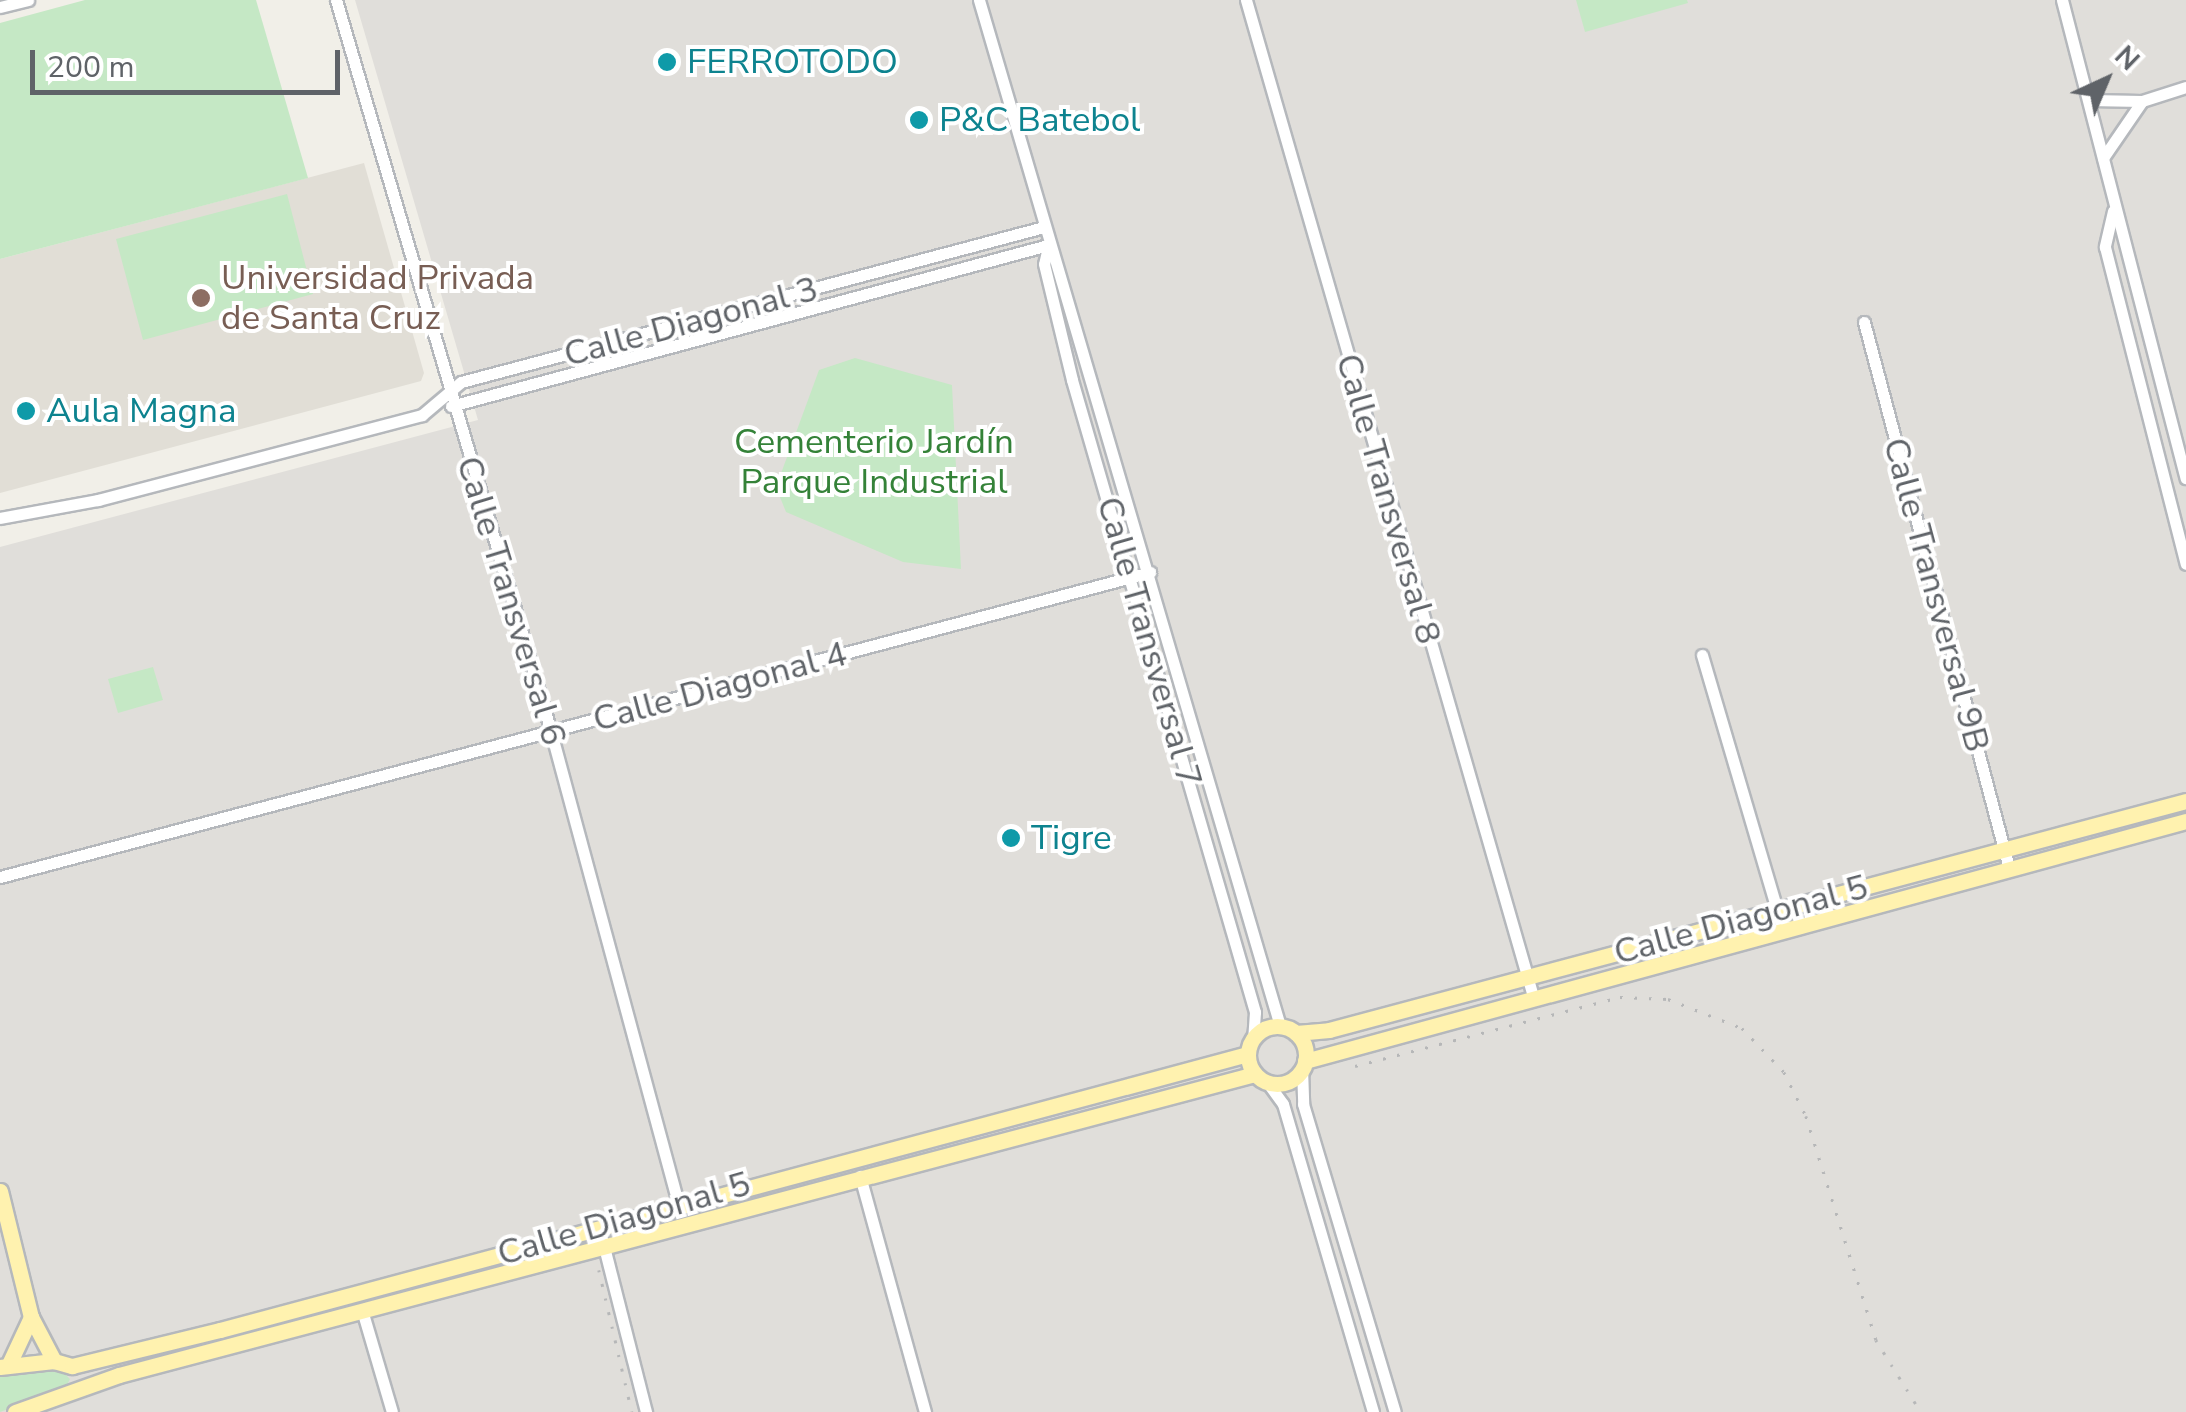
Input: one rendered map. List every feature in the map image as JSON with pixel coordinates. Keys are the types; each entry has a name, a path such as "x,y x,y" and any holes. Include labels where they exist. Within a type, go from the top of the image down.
{"main road":[{"name":"Calle Diagonal 5","path":"72,1366 220,1330 934,1135 1251,1046 1288,1029 1329,1030 2186,801"},
{"name":"Calle Diagonal 5","path":"16,1412 70,1391 860,1176 1261,1078 1283,1083 1304,1065 1533,996 2186,822"},
{"path":"1288,1029 1304,1065"},
{"path":"1251,1046 1261,1078"},
{"path":"934,1135 938,1156"},
{"path":"0,1191 31,1316 54,1360"},
{"path":"5,1366 31,1316"},
{"path":"5,1366 54,1360 72,1366 76,1379 70,1391"}],"street":[{"path":"0,7 28,0"},
{"name":"Calle Transversal 6","path":"336,0 450,401 552,732 678,1203"},
{"name":"Calle Transversal 7","path":"979,0 1048,246 1150,572 1236,878 1288,1029"},
{"name":"Calle Transversal 8","path":"1246,0 1533,996"},
{"path":"2062,0 2103,158 2112,211 2186,478"},
{"path":"2088,100 2142,101 2186,87"},
{"path":"2103,158 2142,101"},
{"path":"2112,211 2105,247 2186,564"},
{"name":"Calle Diagonal 3","path":"0,518 98,500 422,415 450,401 460,382 1044,227"},
{"path":"450,401 1048,246"},
{"name":"Calle Transversal 7","path":"1048,246 1044,264 1072,380 1254,1012 1251,1046"},
{"name":"Calle Transversal 9B","path":"1864,322 2009,868"},
{"path":"2147,411 2168,405"},
{"name":"Calle Diagonal 4","path":"0,878 1150,572"},
{"path":"1702,655 1783,930"},
{"path":"1219,882 1236,878"},
{"path":"1261,1078 1283,1104 1372,1411 1394,1409 1303,1104 1304,1065"},
{"path":"860,1176 924,1412"},
{"path":"1318,1223 1338,1218"},
{"path":"600,1225 646,1412"},
{"path":"497,1254 500,1272"},
{"path":"362,1310 392,1412"},
{"path":"220,1330 224,1348"}],"shaded area":[{"path":"355,0 2186,0 2186,1412 0,1412 0,547 478,420"},
{"name":"Universidad Privada de Santa Cruz","path":"364,163 424,373 421,381 0,493 0,259"}],"green space":[{"path":"85,0 256,0 308,178 0,259 0,23"},
{"path":"1576,0 1687,0 1688,3 1585,32"},
{"path":"287,194 313,294 143,340 116,239"},
{"name":"Cementerio Jardín Parque Industrial","path":"855,358 952,385 961,569 903,562 786,512 776,487 819,370"},
{"path":"153,667 163,700 118,713 108,679"},
{"path":"59,1368 70,1379 66,1387 0,1412 0,1374"}],"railway":[{"path":"1355,1066 1620,997 1668,999 1742,1028 1784,1072 1806,1116 1876,1340 1921,1412"},
{"path":"599,1270 632,1412"}],"place":[{"name":"FERROTODO","path":"667,62"},
{"name":"P&C Batebol","path":"919,120"},
{"name":"Universidad Privada de Santa Cruz","path":"201,298"},
{"name":"Aula Magna","path":"26,411"},
{"name":"Tigre","path":"1011,838"}]}
